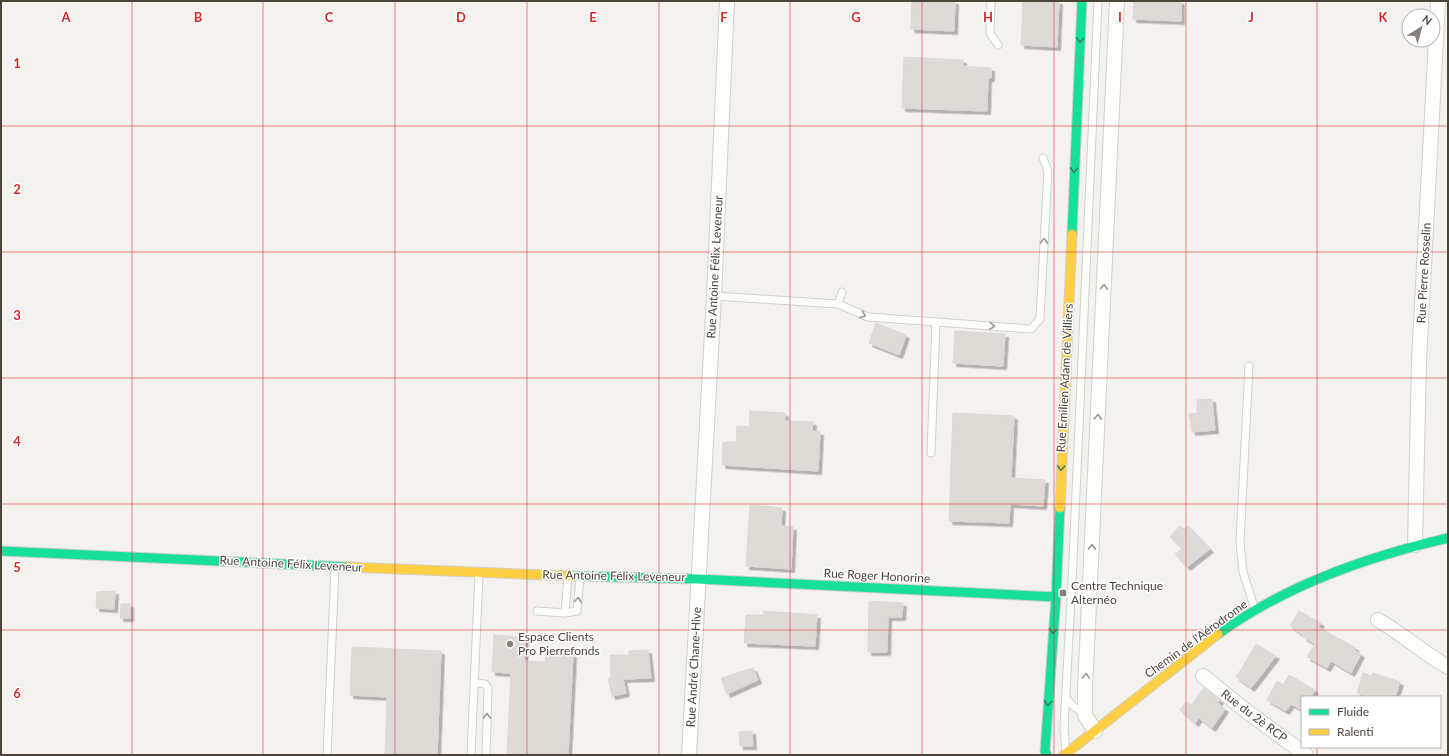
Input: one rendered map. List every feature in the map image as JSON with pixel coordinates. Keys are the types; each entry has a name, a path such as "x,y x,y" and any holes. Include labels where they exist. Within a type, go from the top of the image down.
{"street":[{"name":"Rue Antoine Félix Leveneur","path":"1,551 480,573 698,578 714,296 727,1"},
{"name":"Rue Emilien Adam de Villiers","path":"1047,755 1045,751 1056,597 1082,1"},
{"path":"1095,730 1085,715 1117,1"},
{"name":"Rue Pierre Rosselin","path":"1415,545 1419,361 1438,1"},
{"name":"Chemin de l'Aérodrome","path":"1066,754 1203,645 1255,610 1306,583 1347,566 1415,545 1448,538"},
{"name":"Rue Roger Honorine","path":"698,578 1056,597"},
{"name":"Rue André Chane-Hive","path":"690,755 698,578"},
{"path":"1378,620 1394,629 1432,658 1448,667"},
{"name":"Rue du 2è RCP","path":"1203,676 1245,710 1306,755"}],"lane":[{"path":"992,1 990,33 998,45"},
{"path":"1066,754 1064,729 1098,1"},
{"path":"714,296 838,304 868,317 1031,329 1040,319 1048,171 1043,158"},
{"path":"838,304 842,292"},
{"path":"931,453 936,322"},
{"path":"1249,366 1240,542 1243,572 1255,610"},
{"path":"327,755 335,566"},
{"path":"470,755 480,573"},
{"path":"565,613 568,576"},
{"path":"537,611 565,613 577,611 580,576"},
{"path":"474,683 485,684 488,688 486,755"},
{"path":"1066,698 1073,706 1085,715"}],"building":[{"path":"912,1 955,1 954,31 911,29"},
{"path":"1023,1 1059,1 1057,47 1021,45"},
{"path":"1134,1 1181,1 1181,21 1133,19"},
{"path":"904,57 963,60 963,66 991,68 991,78 988,78 987,111 902,108"},
{"path":"876,323 906,335 899,355 869,343"},
{"path":"955,331 1005,334 1003,366 953,363"},
{"path":"1212,399 1215,430 1192,432 1189,414 1197,413 1197,400"},
{"path":"750,411 785,413 785,421 813,422 812,431 820,432 818,471 722,465 723,442 736,442 737,426 749,427"},
{"path":"953,413 1014,416 1011,478 1045,480 1043,506 1010,504 1009,523 949,521"},
{"path":"750,505 782,508 781,526 793,527 791,569 746,566"},
{"path":"1180,526 1184,529 1188,526 1210,549 1187,567 1175,554 1183,548 1170,537"},
{"path":"115,591 114,609 96,608 97,592"},
{"path":"869,601 903,603 902,617 888,617 887,652 868,652"},
{"path":"121,604 130,604 130,618 120,618"},
{"path":"764,611 817,615 815,646 744,643 746,615 763,615"},
{"path":"1299,611 1321,623 1318,627 1356,648 1354,650 1361,654 1351,673 1331,661 1327,668 1307,657 1315,644 1303,637 1304,636 1290,626"},
{"path":"494,635 525,637 524,661 545,662 546,653 573,654 568,755 507,755 511,673 492,672"},
{"path":"1256,644 1276,656 1251,688 1236,677"},
{"path":"352,647 441,651 437,755 385,755 387,697 350,695"},
{"path":"648,650 651,678 623,679 626,693 612,696 608,678 611,677 610,655 629,655 629,651"},
{"path":"753,668 758,680 727,694 721,678"},
{"path":"1363,673 1372,676 1373,673 1400,682 1395,696 1366,696 1357,693"},
{"path":"1289,675 1315,690 1312,696 1301,696 1301,709 1291,704 1286,711 1267,700 1277,681 1283,685"},
{"path":"1204,688 1220,700 1218,703 1225,709 1212,728 1199,718 1195,723 1180,710 1186,702 1191,705"},
{"path":"752,731 753,746 740,746 739,732"}],"traffic: fast":[{"path":"1072,234 1082,1"},
{"path":"1047,755 1045,751 1056,597 1060,508"},
{"path":"1218,634 1244,617 1299,587 1387,554 1448,538"},
{"path":"1,551 348,567"},
{"path":"572,576 698,579 1056,597"}],"traffic: slow":[{"path":"1060,508 1072,234"},
{"path":"348,567 572,576"},
{"path":"1064,755 1218,634"}],"place":[{"name":"Centre Technique Alternéo","path":"1063,593"},
{"name":"Espace Clients Pro Pierrefonds","path":"510,644"}]}
